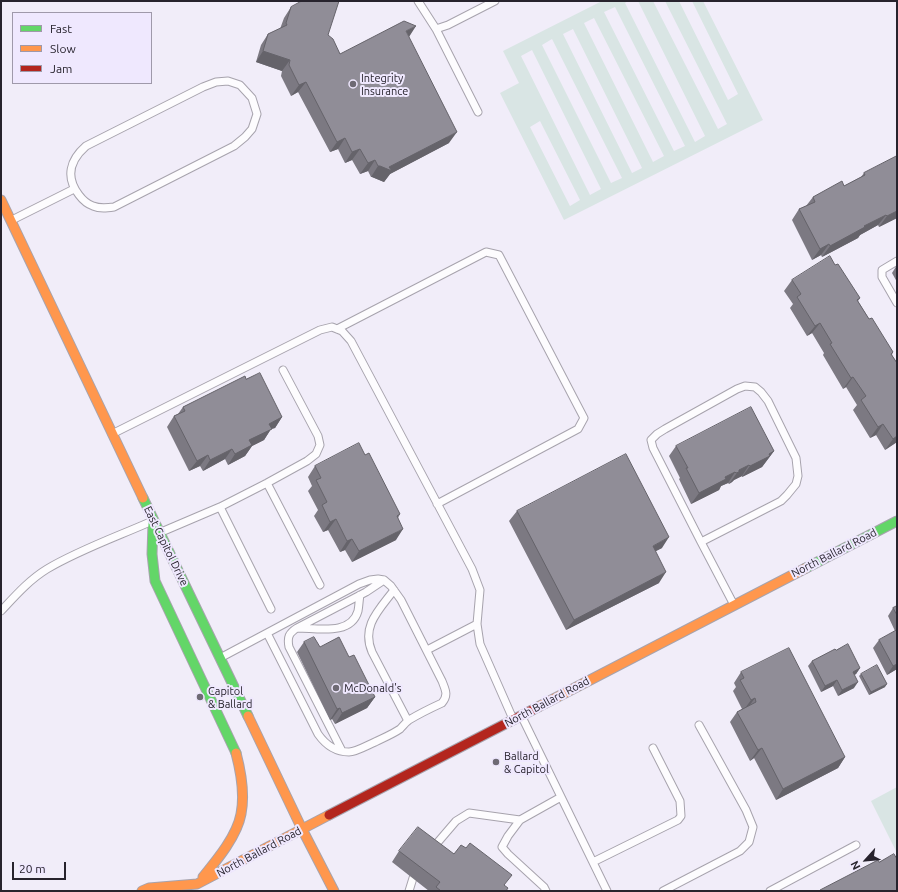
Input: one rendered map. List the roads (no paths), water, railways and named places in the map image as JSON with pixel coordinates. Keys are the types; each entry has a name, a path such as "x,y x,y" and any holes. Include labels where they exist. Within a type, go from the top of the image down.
{"main road":[{"name":"East Capitol Drive","path":"1,200 159,533 302,829 334,891"},
{"path":"153,520 152,554 155,581 236,752 242,781 241,814 234,833 217,861 194,888"},
{"name":"North Ballard Road","path":"142,891 149,888 194,888 302,829 897,521"}],"lane":[{"path":"418,1 436,29 478,112"},
{"path":"436,29 448,25 487,3 495,1"},
{"path":"228,81 240,85 252,98 256,114 252,129 245,138 234,146 114,207 103,208 92,206 83,200 74,189 70,176 73,162 86,146 216,82 228,81"},
{"path":"11,220 74,189"},
{"path":"337,329 486,252 499,256 584,418 578,429 437,504"},
{"path":"897,262 882,270 882,277 897,303"},
{"path":"112,434 320,330 332,327 342,331 351,342 472,570 480,590 477,624 480,644 561,797 607,891"},
{"path":"159,533 220,507 307,461 316,454 320,445 318,436 283,370"},
{"path":"701,542 781,501 796,484 798,476 796,458 768,401 755,387 745,386 737,389 665,429 657,434 652,440 653,448 701,542 734,605"},
{"path":"267,483 320,585"},
{"path":"220,507 271,609"},
{"path":"1,611 24,587 46,570 77,553 153,520"},
{"path":"220,658 359,584 378,579 384,580 392,586 401,600 442,681 447,695 442,703 408,721 400,729 380,739 349,752 333,748 323,741 318,734 267,633"},
{"path":"342,751 289,646 289,636 292,631 297,628 360,595 384,580"},
{"path":"394,590 375,614 368,633 368,639 372,652 408,721"},
{"path":"297,628 338,629 348,625 358,611 360,595"},
{"path":"426,650 477,624"},
{"path":"664,891 740,851 749,842 753,827 746,810 699,725"},
{"path":"593,862 678,820 681,816 680,801 653,748"},
{"path":"546,891 544,887 502,848 508,836 520,820 561,797"},
{"path":"429,852 456,821 469,813 520,820"},
{"path":"770,891 856,845"},
{"path":"409,891 413,878"}],"place":[{"name":"Integrity Insurance","path":"353,84"},
{"name":"McDonald's","path":"336,688"},
{"name":"Capitol & Ballard","path":"200,697"},
{"name":"Ballard & Capitol","path":"496,762"}]}
